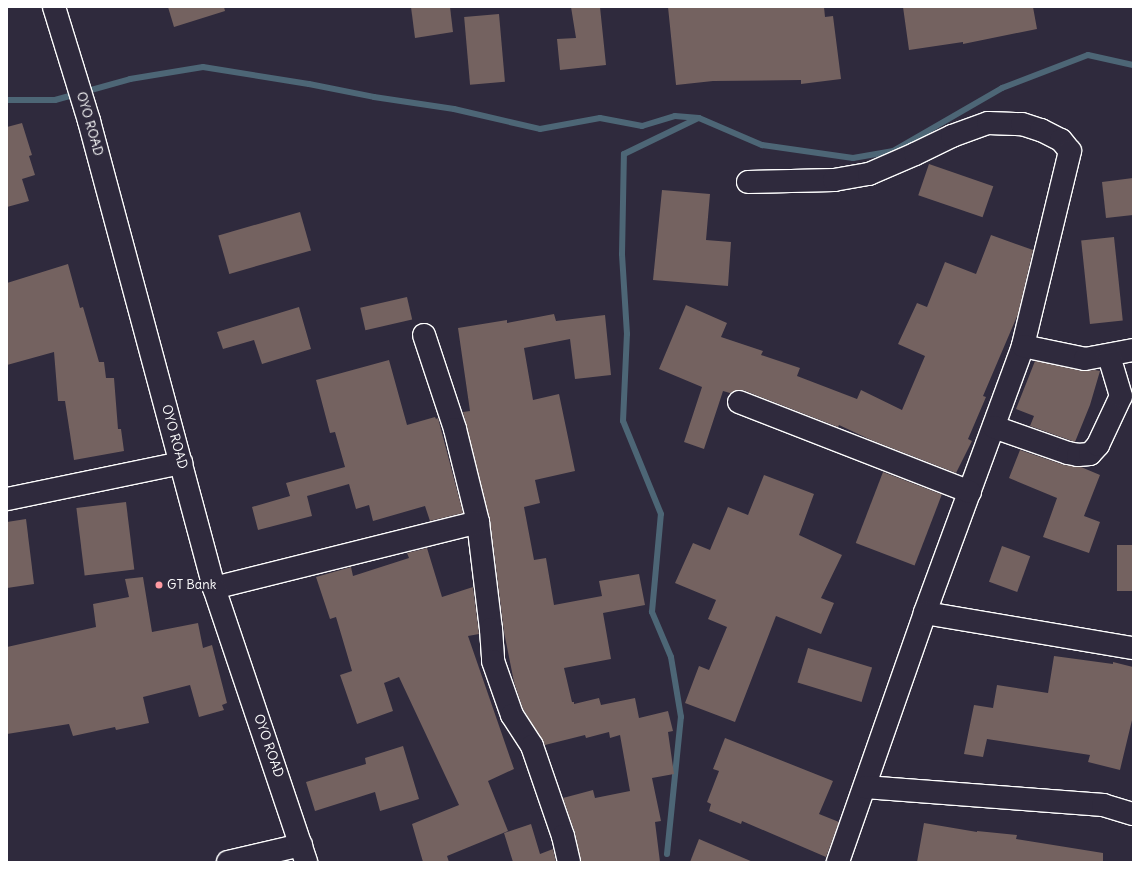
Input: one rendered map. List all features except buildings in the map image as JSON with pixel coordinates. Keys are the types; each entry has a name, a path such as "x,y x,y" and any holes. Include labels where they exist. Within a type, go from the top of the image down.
{"main road":[{"name":"OYO ROAD","path":"54,7 89,121 214,588 304,853"},
{"path":"748,182 834,180 869,174 952,136 988,123 1022,124 1041,130 1061,140 1070,152 1023,346 925,614 838,862"},
{"path":"424,335 455,429 478,522 491,629 493,661 512,715 532,746 563,836 570,862"},
{"path":"1023,346 1085,358 1109,356 1133,350"},
{"path":"994,427 1078,455 1090,454 1098,445 1121,396 1109,356"},
{"path":"739,402 970,492"},
{"path":"7,499 181,463"},
{"path":"214,588 478,522"},
{"path":"925,614 1133,648"},
{"path":"865,787 1103,805 1133,814"},
{"path":"228,862 304,853"}],"waterway":[{"path":"7,100 55,100 130,79 203,67 309,84 374,97 454,109 540,129 600,118 642,126 675,116 699,118 762,145 853,158 893,151 1002,88 1088,55 1133,65"},
{"path":"667,854 681,717 671,657 652,612 661,514 623,421 627,334 622,254 624,154 698,118"}],"place":[{"name":"GT Bank","path":"159,585"}]}
